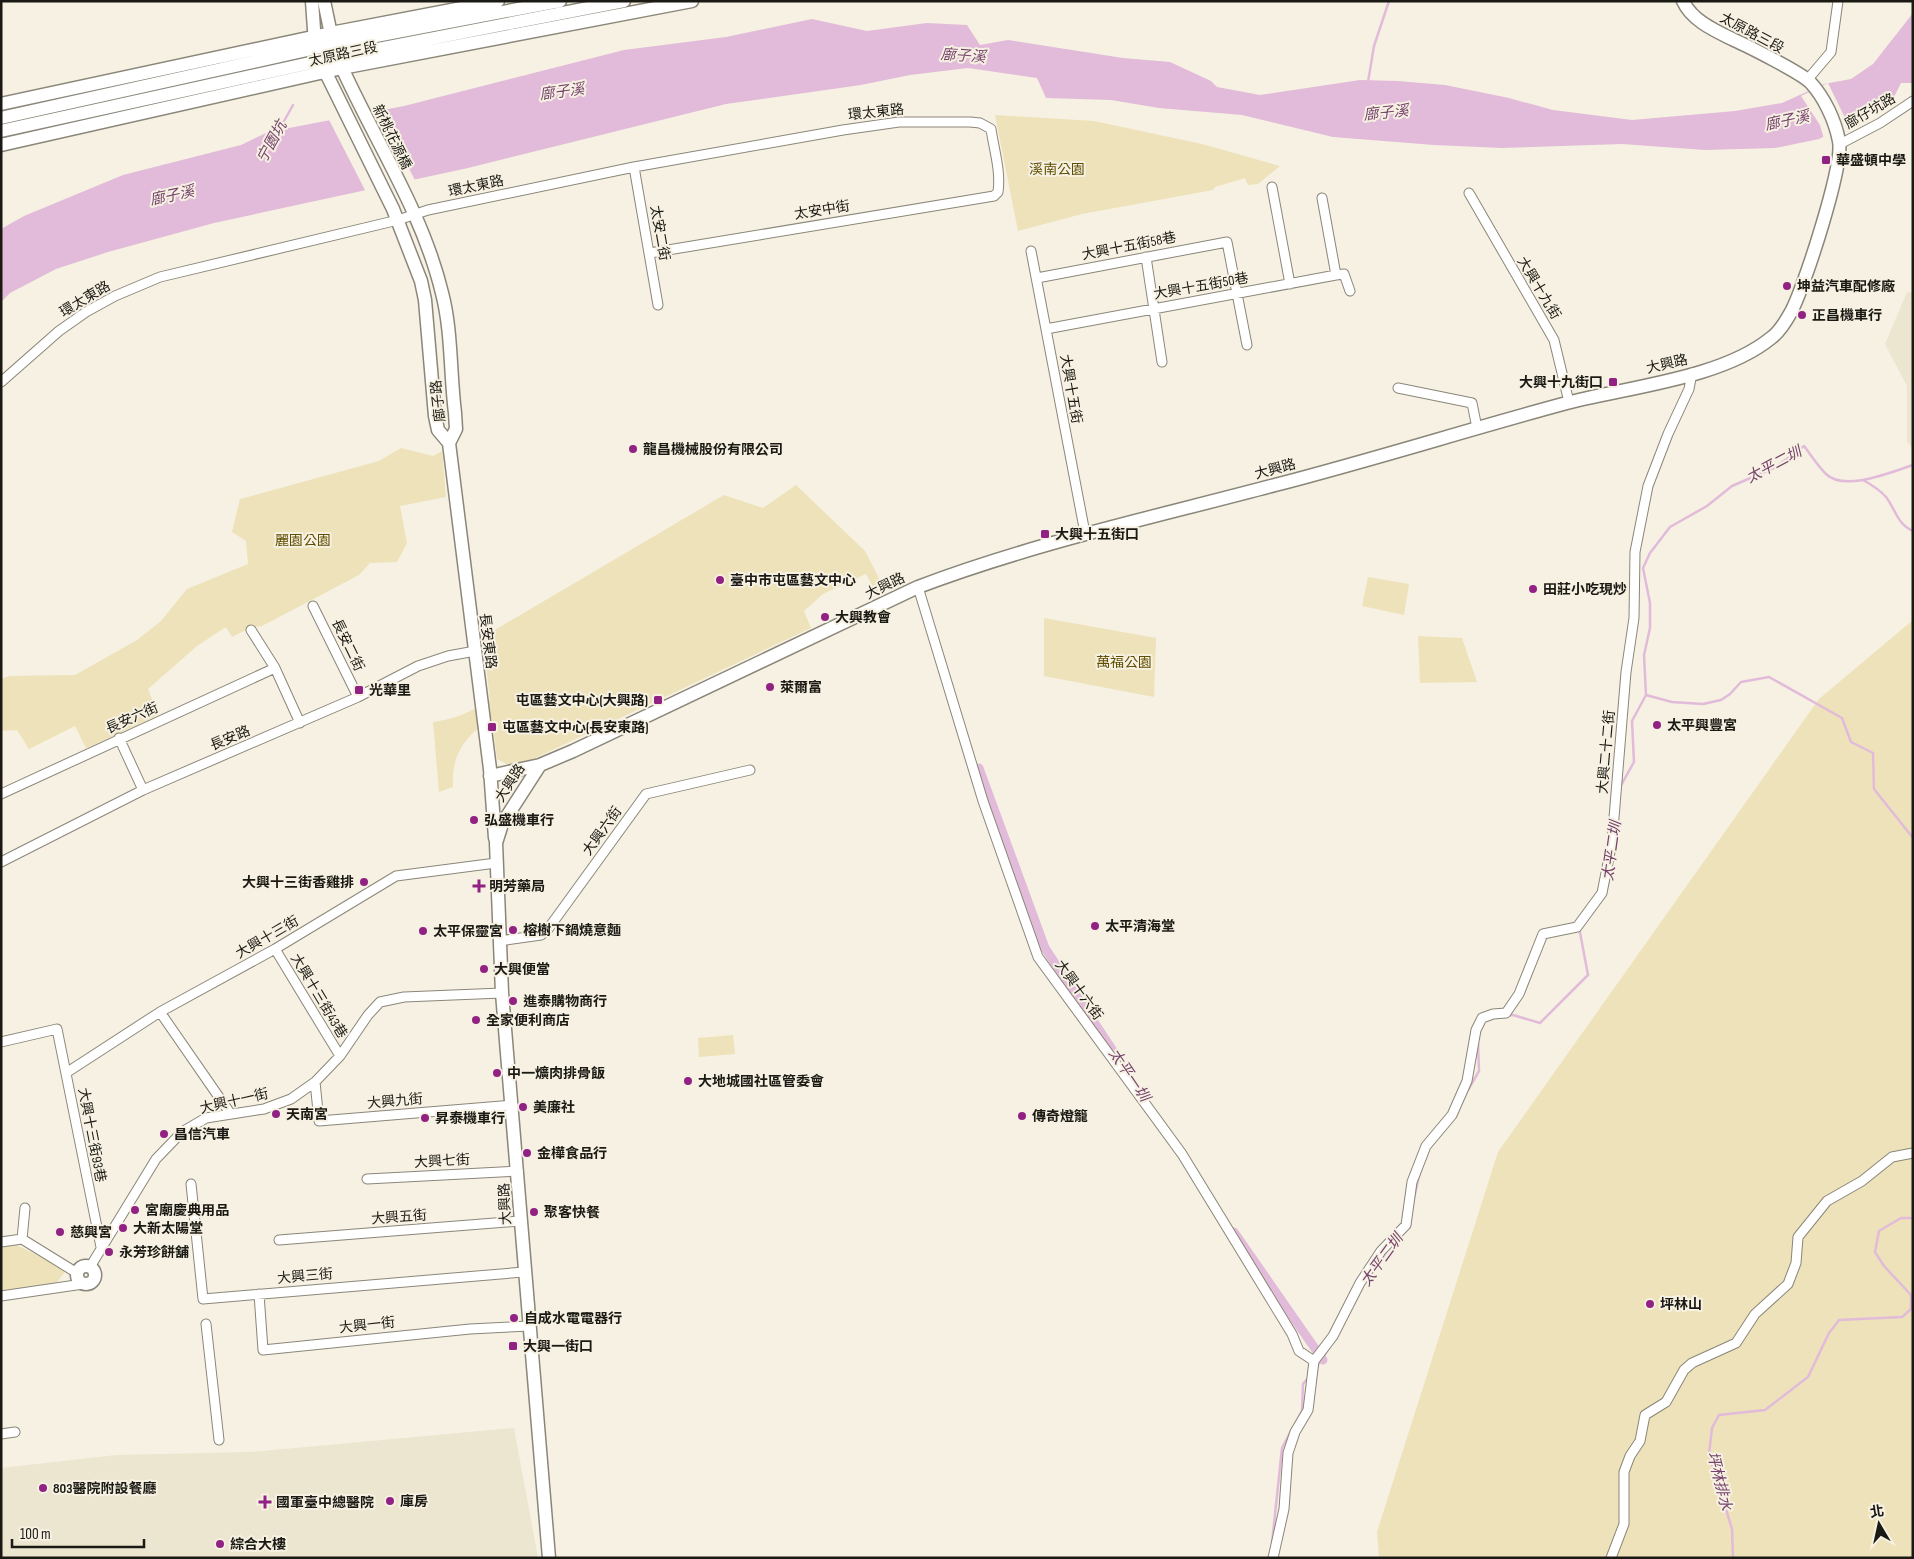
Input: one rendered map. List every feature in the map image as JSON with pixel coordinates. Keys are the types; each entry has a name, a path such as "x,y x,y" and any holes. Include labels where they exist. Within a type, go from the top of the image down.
{"main road":[{"path":"312,1 315,43 323,67 395,215"},
{"path":"324,1 340,63"},
{"name":"太原路三段","path":"1,118 332,38 498,1"},
{"name":"太原路三段","path":"332,38 560,1"},
{"name":"太原路三段","path":"1,145 340,63 624,1"},
{"name":"太原路三段","path":"340,63 692,1"},
{"name":"太原路三段","path":"1683,1 1685,7 1712,31 1735,40 1810,82"},
{"name":"太原路三段","path":"1,104 315,43"},
{"name":"新桃花源橋","path":"340,63 412,210"},
{"name":"太原路三段","path":"1,131 323,67"},
{"path":"1810,82 1827,107 1839,140"},
{"name":"大興路","path":"549,1558 524,1272 513,1105 502,993 496,863 496,843 502,824 540,765 736,675 918,587 972,566 1085,533 1277,485 1569,402 1692,373 1739,359 1772,337 1791,312 1839,162 1839,140"},
{"name":"廍子路","path":"395,215 423,290 435,416 438,430 449,444 456,429 445,308 433,263 412,210"},
{"name":"長安東路","path":"449,444 490,776 496,843"},
{"path":"490,776 540,765"},
{"path":"80,1279 90,1284 95,1278 94,1271 90,1267"}],"street":[{"path":"1810,82 1831,52 1838,1"},
{"name":"廍仔坑路","path":"1839,140 1880,123 1913,101"},
{"name":"環太東路","path":"1,382 59,331 86,312 115,296 160,277 412,210 634,166 899,122 980,123 990,129 997,160 998,192"},
{"name":"太安二街","path":"634,166 658,305"},
{"path":"1272,187 1290,284"},
{"name":"太安中街","path":"650,253 982,199 998,192"},
{"name":"大興十九街","path":"1469,193 1554,340 1569,402"},
{"path":"1322,198 1336,275 1344,274 1350,291"},
{"name":"大興十五街58巷","path":"1037,278 1227,242 1237,293"},
{"name":"大興十五街","path":"1032,251 1085,533"},
{"path":"1146,257 1162,362"},
{"name":"大興十五街50巷","path":"1046,328 1336,275"},
{"path":"1237,293 1247,345"},
{"name":"大興二十二街","path":"1314,1361 1333,1336 1360,1283 1381,1251 1406,1226 1412,1182 1426,1146 1452,1115 1467,1081 1476,1030 1482,1018 1493,1014 1506,1013 1519,994 1543,934 1577,927 1602,893 1612,842 1626,672 1634,618 1636,552 1648,486 1668,434 1689,389 1692,373"},
{"path":"1398,388 1472,403 1478,428"},
{"name":"大興十六街","path":"918,587 983,801 1038,957 1182,1154 1292,1334 1299,1351 1314,1361"},
{"name":"長安二街","path":"313,606 358,697"},
{"path":"251,630 275,668 300,723"},
{"name":"長安路","path":"1,862 143,790 358,697 418,666 448,656 474,651"},
{"name":"長安六街","path":"1,794 119,738 275,668"},
{"path":"119,738 143,790"},
{"name":"大興六街","path":"499,941 541,934 548,929 646,794 750,770"},
{"name":"大興十三街","path":"66,1073 160,1012 274,949 396,876 496,863"},
{"name":"大興十三街43巷","path":"274,949 340,1056"},
{"name":"大興十一街","path":"90,1267 156,1160 182,1132 206,1118 230,1113 264,1110 291,1099 315,1082 340,1056 368,1015 380,1002 404,997 502,993"},
{"path":"160,1012 230,1113"},
{"name":"大興十三街93巷","path":"1,1042 57,1029 101,1247"},
{"name":"大興九街","path":"315,1082 319,1121 513,1105"},
{"path":"1611,1558 1624,1524 1624,1472 1630,1456 1640,1441 1644,1415 1666,1402 1684,1370 1692,1363 1736,1343 1755,1314 1788,1284 1796,1263 1798,1237 1828,1201 1862,1181 1892,1157 1913,1153"},
{"name":"大興七街","path":"367,1179 518,1171"},
{"name":"大興三街","path":"191,1184 203,1299 524,1272"},
{"path":"22,1239 25,1208"},
{"name":"大興五街","path":"279,1240 520,1221"},
{"path":"1,1242 22,1239 80,1279"},
{"path":"1,1296 80,1279"},
{"name":"大興一街","path":"259,1294 262,1350 460,1330 530,1326"},
{"path":"206,1324 219,1440"},
{"path":"1273,1558 1284,1509 1288,1453 1295,1432 1308,1410 1314,1361"},
{"path":"1,1434 15,1432"}],"shaded area":[{"path":"1907,292 1913,293 1913,449 1907,442 1907,386 1885,344"},
{"name":"國軍臺中總醫院","path":"514,1428 538,1558 1,1558 1,1468 116,1455 250,1452"}],"green space":[{"name":"溪南公園","path":"995,115 1094,121 1202,144 1280,166 1258,184 1248,185 1245,178 1215,187 1213,190 1082,214 1018,231"},
{"name":"麗園公園","path":"401,448 433,456 442,451 446,497 400,506 407,543 397,562 370,563 359,575 262,626 250,628 232,637 226,627 197,646 148,689 158,715 94,745 86,748 75,726 29,749 17,730 1,731 1,679 9,676 75,675 137,640 161,621 187,589 248,564 246,541 232,532 240,499 379,461"},
{"path":"796,485 865,551 885,590 877,594 866,574 823,594 804,611 811,628 514,768 497,759 492,718 467,739 457,755 454,765 453,787 439,792 433,722 463,714 490,700 483,637 724,495 763,508"},
{"path":"1368,577 1409,584 1404,615 1362,606"},
{"name":"萬福公園","path":"1044,618 1156,638 1154,697 1044,676"},
{"path":"1913,620 1913,1558 1379,1558 1377,1532 1498,1152 1819,699"},
{"path":"1418,636 1462,638 1477,682 1420,683"},
{"path":"733,1035 735,1054 699,1057 698,1038"},
{"path":"14,1244 67,1269 54,1286 1,1294 1,1246"}],"water":[{"name":"廍子溪","path":"1913,13 1913,83 1901,83 1892,101 1819,139 1775,148 1705,150 1622,144 1502,148 1333,137 1242,115 1159,108 1111,100 1046,98 1037,78 968,68 910,75 861,85 726,104 468,168 214,223 108,252 56,269 10,293 1,302 1,229 24,216 123,175 241,145 268,132 404,106 624,50 726,37 812,19 867,31 927,23 967,25 980,45 1008,40 1123,58 1170,62 1211,81 1217,87 1260,95 1360,80 1398,81 1445,85 1509,98 1553,110 1632,120 1735,111 1782,103 1824,84 1851,79 1873,64"}],"pier":[{"path":"1828,83 1849,126 1824,139 1820,125 1801,96"},
{"path":"378,109 416,182 366,192 328,118"}],"waterway":[{"path":"1368,82 1374,46 1389,1"},
{"name":"宁園坑","path":"278,132 293,105"},
{"name":"太平二圳","path":"1619,789 1634,762 1632,721 1646,695 1644,655 1650,628 1650,603 1643,568 1650,553 1670,527 1707,506 1732,486 1776,467 1804,446 1826,474 1834,479 1844,481 1856,481 1881,476 1913,465"},
{"path":"1863,480 1883,494 1903,525 1913,531"},
{"path":"1646,695 1672,702 1703,704 1721,700 1730,694 1741,682 1769,677 1842,718 1851,742 1873,753 1874,789 1913,838"},
{"name":"太平一圳","path":"979,768 1045,948 1125,1069"},
{"name":"太平二圳","path":"1607,888 1612,867"},
{"name":"太平二圳","path":"1592,913 1600,902"},
{"name":"太平二圳","path":"1506,1016 1513,1015 1540,1023 1588,975 1579,927"},
{"name":"太平二圳","path":"1468,1090 1479,1071 1478,1043"},
{"name":"太平二圳","path":"1414,1198 1420,1172"},
{"name":"坪林排水","path":"1733,1558 1732,1529 1709,1454 1712,1428 1719,1415 1765,1410 1808,1377 1829,1333 1839,1320 1902,1317 1911,1309 1911,1295 1884,1266 1875,1252 1879,1231 1901,1218 1913,1218"},
{"name":"太平一圳","path":"1234,1232 1323,1360"},
{"name":"太平二圳","path":"1377,1265 1387,1251"},
{"name":"太平二圳","path":"1316,1368 1329,1348"},
{"name":"太平二圳","path":"1295,1424 1302,1411 1303,1384 1308,1378"},
{"name":"太平二圳","path":"1272,1543 1282,1448 1292,1429"}],"place":[{"name":"華盛頓中學","path":"1826,160"},
{"name":"坤益汽車配修廠","path":"1787,286"},
{"name":"正昌機車行","path":"1802,315"},
{"name":"大興十九街口","path":"1613,382"},
{"name":"龍昌機械股份有限公司","path":"633,449"},
{"name":"大興十五街口","path":"1045,534"},
{"name":"臺中市屯區藝文中心","path":"720,580"},
{"name":"田莊小吃現炒","path":"1533,589"},
{"name":"大興教會","path":"825,617"},
{"name":"萊爾富","path":"770,687"},
{"name":"光華里","path":"359,690"},
{"name":"屯區藝文中心(大興路)","path":"658,700"},
{"name":"太平興豐宮","path":"1657,725"},
{"name":"屯區藝文中心(長安東路)","path":"492,727"},
{"name":"弘盛機車行","path":"474,820"},
{"name":"大興十三街香雞排","path":"364,882"},
{"name":"明芳藥局","path":"479,886"},
{"name":"太平清海堂","path":"1095,926"},
{"name":"榕樹下鍋燒意麵","path":"513,930"},
{"name":"太平保靈宮","path":"423,931"},
{"name":"大興便當","path":"484,969"},
{"name":"進泰購物商行","path":"513,1001"},
{"name":"全家便利商店","path":"476,1020"},
{"name":"中一爌肉排骨飯","path":"497,1073"},
{"name":"大地城國社區管委會","path":"688,1081"},
{"name":"美廉社","path":"523,1107"},
{"name":"天南宮","path":"276,1114"},
{"name":"傳奇燈籠","path":"1022,1116"},
{"name":"昇泰機車行","path":"425,1118"},
{"name":"昌信汽車","path":"164,1134"},
{"name":"金樺食品行","path":"527,1153"},
{"name":"宮廟慶典用品","path":"135,1210"},
{"name":"聚客快餐","path":"534,1212"},
{"name":"大新太陽堂","path":"123,1228"},
{"name":"慈興宮","path":"60,1232"},
{"name":"永芳珍餅舖","path":"109,1252"},
{"name":"坪林山","path":"1650,1304"},
{"name":"自成水電電器行","path":"514,1318"},
{"name":"大興一街口","path":"513,1346"},
{"name":"803醫院附設餐廳","path":"43,1488"},
{"name":"庫房","path":"390,1501"},
{"name":"國軍臺中總醫院","path":"265,1502"},
{"name":"綜合大樓","path":"220,1544"}]}
